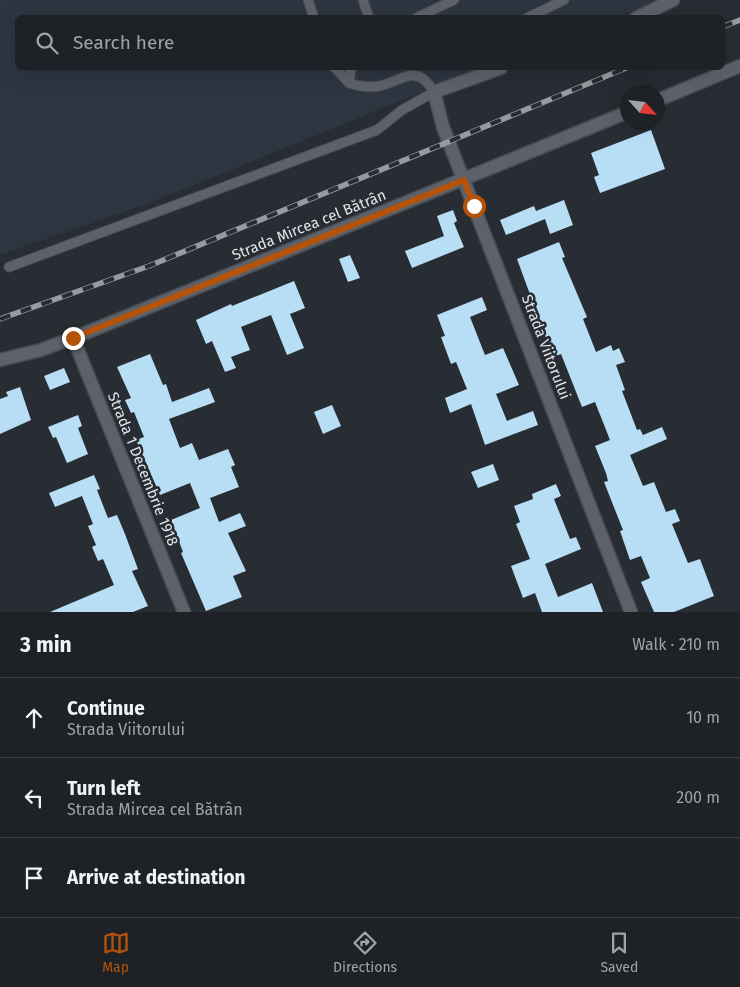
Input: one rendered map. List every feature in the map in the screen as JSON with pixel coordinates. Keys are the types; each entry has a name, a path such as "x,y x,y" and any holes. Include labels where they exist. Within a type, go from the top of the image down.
{"street":[{"path":"642,15 673,0"},
{"path":"665,97 740,66"},
{"path":"434,92 495,70"},
{"name":"Strada Viitorului","path":"434,92 443,127 631,612"},
{"name":"Strada Mircea cel Bătrân","path":"0,360 41,350 73,338 620,115"},
{"name":"Strada 1 Decembrie 1918","path":"73,338 184,612"}],"lane":[{"path":"308,0 313,15"},
{"path":"363,0 368,15"},
{"path":"422,15 454,0"},
{"path":"533,15 564,0"},
{"path":"9,268 377,130 402,110 434,92 424,78 415,76 380,86 362,87 349,83 337,70"},
{"path":"349,83 351,70"}],"shaded area":[{"path":"0,0 668,0 621,15 15,15 15,70 477,70 147,204 0,255"}],"building":[{"path":"651,130 665,169 600,193 594,177 599,175 591,153"},
{"path":"564,200 573,225 550,234 545,219 506,235 500,220 534,206 536,211"},
{"path":"453,210 457,221 454,223 464,247 412,268 405,251 444,236 437,216"},
{"path":"559,242 565,257 562,258 587,317 583,319 596,352 611,345 613,351 619,348 625,362 616,365 625,390 622,391 637,430 640,429 643,435 662,427 667,439 630,455 643,486 654,482 666,512 675,509 680,521 672,524 688,563 700,559 714,596 674,612 654,612 641,582 650,578 641,556 630,560 620,531 623,530 604,482 608,481 606,473 595,446 610,440 595,402 582,407 561,354 553,357 517,259"},
{"path":"350,255 360,278 348,282 339,259"},
{"path":"294,281 305,308 290,314 304,348 287,355 271,315 241,327 250,350 231,357 236,368 225,372 212,341 206,344 196,320 231,304 232,306"},
{"path":"482,297 487,310 470,317 485,355 503,348 519,385 496,394 507,421 533,411 538,425 485,445 471,404 450,413 445,398 467,389 456,362 451,364 441,337 445,336 437,315"},
{"path":"150,354 163,385 166,384 172,402 209,388 215,402 169,419 180,448 192,443 199,460 228,449 235,465 231,467 239,487 210,498 219,522 240,513 246,526 228,533 246,571 233,576 242,597 206,611 181,553 183,552 171,520 200,508 190,483 160,495 136,440 144,437 134,412 131,413 125,400 131,398 117,367"},
{"path":"64,368 70,382 50,390 44,376"},
{"path":"20,387 31,420 0,434 0,399 8,396 6,392"},
{"path":"332,405 341,426 323,434 314,412"},
{"path":"78,415 82,426 78,428 88,454 67,463 56,437 53,438 48,427"},
{"path":"493,464 499,480 478,488 471,472"},
{"path":"94,475 100,489 97,490 108,518 117,515 125,534 138,569 132,571 148,606 133,612 50,612 114,585 103,559 98,561 92,547 96,545 88,526 93,524 82,496 55,507 49,493"},
{"path":"556,484 561,496 554,499 570,539 576,537 581,549 545,564 558,597 592,583 603,612 542,612 535,593 523,598 511,566 530,559 516,524 520,522 514,506 533,499 532,494"}],"railway":[{"path":"725,26 740,20"},
{"path":"0,319 149,266 621,70"}],"route":[{"path":"73,338 464,180 474,206"}]}
